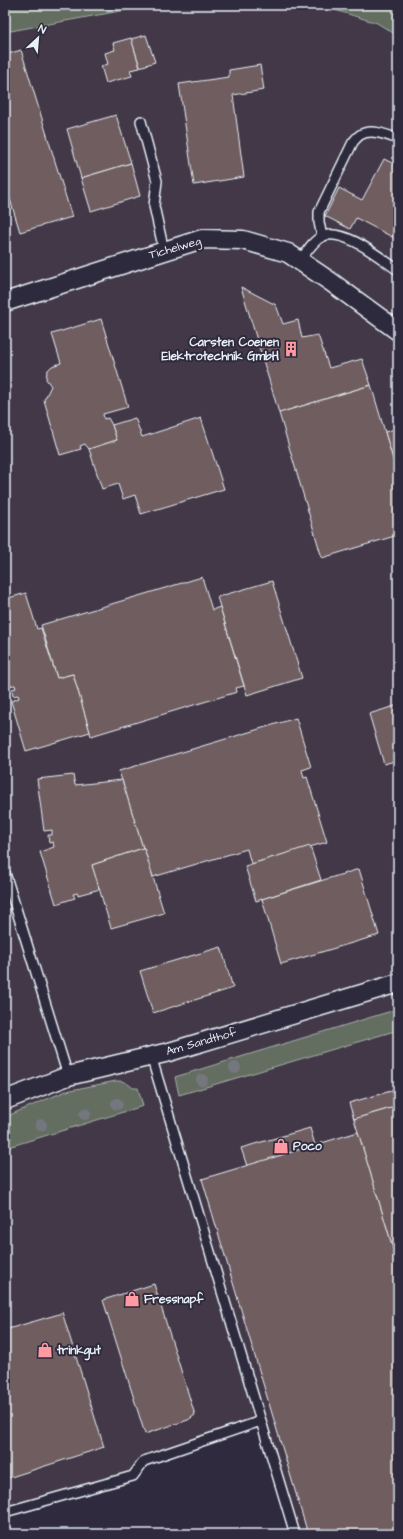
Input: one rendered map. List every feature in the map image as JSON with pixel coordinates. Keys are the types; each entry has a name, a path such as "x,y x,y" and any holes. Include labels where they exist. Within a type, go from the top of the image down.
{"street":[{"name":"Tichelweg","path":"5,302 202,239 243,240 288,253 397,328"},
{"name":"Am Sandthof","path":"5,1100 68,1076 169,1052 398,983"}],"lane":[{"path":"141,121 157,182 154,206 164,251"},
{"path":"322,237 319,222 320,212 353,142 360,135 369,132 383,133 398,139"},
{"path":"300,261 312,245 322,237 332,234 343,236 353,241 398,270"},
{"path":"5,873 68,1076"},
{"path":"151,1056 295,1534"},
{"path":"5,1512 133,1476 144,1461 261,1421"}],"shaded area":[{"path":"104,5 319,5 377,23 398,36 398,1534 295,1534 260,1421 145,1461 132,1478 5,1514 5,29"}],"green space":[{"path":"5,5 153,5 5,32"},
{"path":"319,5 398,5 398,36 377,23"},
{"path":"398,1009 398,1030 179,1095 175,1077"},
{"path":"122,1081 133,1088 138,1088 143,1106 5,1148 5,1117 66,1091"}],"building":[{"path":"146,35 155,62 140,67 131,39"},
{"path":"131,38 140,68 130,70 132,76 106,83 101,66 108,64 105,53 115,50 113,43"},
{"path":"21,50 72,217 20,232 5,183 5,55"},
{"path":"260,65 264,90 233,95 244,177 194,185 179,84 229,77 229,70"},
{"path":"116,115 131,163 81,178 67,129"},
{"path":"384,159 398,166 398,240 356,218 350,229 325,216 339,188 362,200"},
{"path":"131,163 140,196 91,211 81,178"},
{"name":"Carsten Coenen Elektrotechnik GmbH","path":"241,287 276,305 283,324 298,320 302,338 318,335 329,368 362,359 371,385 279,413"},
{"path":"101,319 128,407 103,414 104,419 108,418 112,425 117,440 89,449 85,444 80,446 81,449 60,455 44,400 51,386 46,379 47,371 52,366 61,363 52,334"},
{"path":"371,385 398,476 398,535 322,558 279,413"},
{"path":"135,418 142,437 201,418 224,489 141,514 135,495 123,499 118,484 102,489 89,449 117,440 112,425"},
{"path":"398,428 398,476 385,432"},
{"path":"202,577 212,610 220,607 244,686 236,688 237,692 91,736 73,674 57,678 41,625"},
{"path":"272,581 302,678 247,695 217,597"},
{"path":"26,593 37,629 41,628 57,678 73,674 90,732 26,751 11,701 19,698 18,695 13,696 12,689 16,688 15,685 5,686 5,599"},
{"path":"398,705 398,760 384,764 369,714"},
{"path":"296,718 311,767 302,770 304,778 307,777 327,842 251,864 247,849 153,877 119,771"},
{"path":"73,775 75,785 122,780 143,848 92,865 100,889 78,895 78,893 73,894 75,898 56,904 40,852 54,847 53,842 49,843 48,835 52,835 52,830 44,831 37,779"},
{"path":"310,846 321,880 256,901 245,866"},
{"path":"143,848 164,913 111,928 92,865"},
{"path":"359,869 379,935 281,964 262,899"},
{"path":"221,947 233,988 153,1013 140,971"},
{"path":"398,1089 398,1106 354,1119 349,1103"},
{"path":"398,1106 398,1265 354,1119"},
{"path":"310,1128 315,1145 247,1166 241,1148"},
{"path":"358,1132 398,1265 398,1534 308,1534 202,1179"},
{"path":"154,1284 195,1415 188,1420 145,1434 103,1300"},
{"path":"62,1312 104,1447 5,1479 5,1322 8,1329"}],"place":[{"name":"Carsten Coenen Elektrotechnik GmbH","path":"291,349"},
{"name":"Poco","path":"281,1146"},
{"name":"Fressnapf","path":"132,1299"},
{"name":"trinkgut","path":"45,1350"}]}
